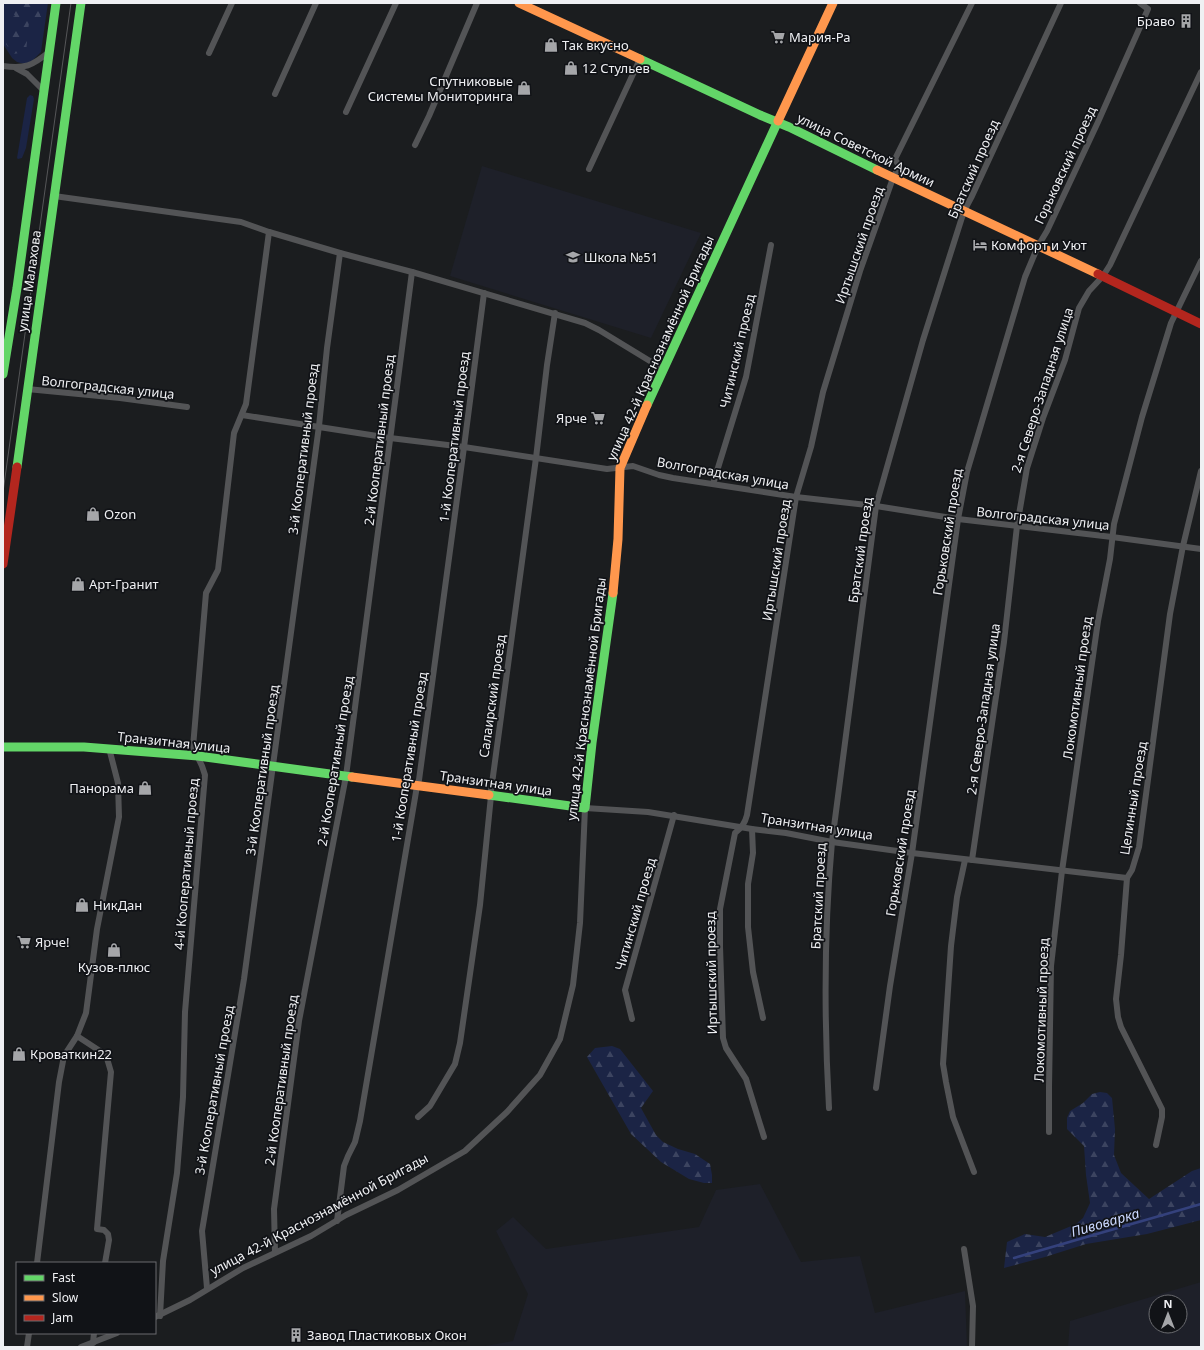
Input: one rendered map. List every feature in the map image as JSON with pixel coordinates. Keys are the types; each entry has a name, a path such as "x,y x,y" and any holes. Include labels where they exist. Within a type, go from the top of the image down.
{"street":[{"name":"улица Малахова","path":"3,374 18,280 56,3"},
{"name":"улица Малахова","path":"3,564 54,196 78,3"},
{"path":"209,53 232,3"},
{"path":"275,94 316,3"},
{"path":"346,112 396,3"},
{"path":"415,145 429,116 477,3"},
{"name":"улица Советской Армии","path":"519,3 777,122 1201,324"},
{"name":"улица 42-й Краснознамённой Бригады","path":"157,1316 190,1300 207,1288 243,1268 311,1236 346,1215 398,1190 465,1151 507,1112 543,1070 560,1039 573,985 580,923 585,808 592,743 612,608 618,539 620,468 663,369 833,3"},
{"name":"Иртышский проезд","path":"764,1137 746,1079 726,1048 723,1038 720,909 735,832 742,828 747,815 796,497 811,447 826,385 860,271 893,178 899,166 895,159 972,3"},
{"name":"Братский проезд","path":"829,1108 825,970 828,887 832,842 876,506 923,340 964,211 1061,3"},
{"name":"Горьковский проезд","path":"876,1088 890,986 912,853 958,519 967,472 1025,277 1038,246 1047,232 1095,128 1148,9 1140,3"},
{"path":"3,66 24,67 33,64 50,51"},
{"path":"589,169 640,59"},
{"path":"14,67 27,74 44,92"},
{"name":"2-я Северо-Западная улица","path":"972,860 1004,642 1017,526 1027,468 1043,418 1065,360 1079,308 1090,290 1103,276 1110,265 1201,72"},
{"path":"54,196 223,218 241,222 340,253 412,272 585,323 663,369"},
{"name":"4-й Кооперативный проезд","path":"157,1316 163,1261 177,1173 183,1097 185,1012 205,775 193,747 206,592 218,570 234,433 246,404 269,232"},
{"name":"Читинский проезд","path":"713,484 746,376 771,245"},
{"name":"3-й Кооперативный проезд","path":"207,1288 202,1231 244,979 319,426 326,348 340,253"},
{"name":"Локомотивный проезд","path":"1049,1132 1051,966 1062,871 1098,621 1110,559 1114,524 1142,417 1171,323 1201,260"},
{"name":"2-й Кооперативный проезд","path":"275,1252 274,1209 299,1021 346,776 412,272"},
{"name":"1-й Кооперативный проезд","path":"337,1221 344,1166 355,1142 360,1121 419,780 484,293"},
{"name":"Салаирский проезд","path":"418,1117 430,1106 455,1064 461,1036 479,913 491,790 555,313"},
{"name":"Волгоградская улица","path":"27,389 120,398 187,407"},
{"name":"Волгоградская улица","path":"242,415 607,469 633,466 659,475 796,497 876,506 958,519 1112,536 1201,549"},
{"name":"Целинный проезд","path":"1156,1145 1162,1118 1162,1109 1121,1027 1116,999 1127,878 1132,870 1138,847 1170,614 1183,546 1201,471"},
{"name":"Транзитная улица","path":"3,747 109,748 198,756 585,808 674,815 742,828 786,833 832,842 965,860 1127,878"},
{"path":"37,1262 59,1082 64,1056 78,1036 86,1013 97,929 119,817 118,783 109,748"},
{"name":"Читинский проезд","path":"632,1018 625,990 674,815"},
{"path":"752,829 753,853 748,884 748,927 753,972 763,1018"},
{"path":"965,860 957,897 951,946 943,1064 953,1117 974,1172"},
{"path":"78,1036 106,1055 111,1072 97,1229 104,1230 108,1234 109,1240 105,1262"},
{"path":"964,1249 973,1306 972,1347"},
{"path":"27,1347 29,1334"},
{"path":"93,1343 94,1334"},
{"path":"81,1347 115,1334"}],"shaded area":[{"name":"Школа №51","path":"482,166 701,233 651,338 450,276"},
{"path":"760,1184 801,1262 860,1256 875,1313 965,1291 967,1347 480,1347 513,1341 528,1294 496,1231 513,1217 546,1249 699,1227 716,1190"},
{"path":"1201,1282 1201,1347 1068,1347 1070,1321 1148,1298 1148,1334 1188,1334 1188,1294 1161,1294"}],"green space":[{"path":"3,3 48,3 41,52 31,62 24,64 17,62 12,58 3,44"},
{"path":"11,3 45,3 44,9 40,15 44,21 43,26 38,26 29,22 26,52 13,54 6,44 10,28 8,19 15,16 12,11"},
{"path":"30,95 33,96 34,99 26,148 22,158 18,159 27,98"},
{"path":"612,1046 620,1049 653,1091 641,1108 656,1135 663,1142 678,1149 695,1154 710,1164 712,1183 704,1183 689,1179 661,1162 631,1134 587,1057 595,1048"},
{"path":"1100,1092 1107,1093 1112,1098 1115,1129 1114,1155 1121,1173 1149,1199 1192,1171 1201,1168 1201,1220 1147,1234 1086,1244 1004,1268 1007,1242 1025,1234 1045,1237 1076,1224 1083,1218 1090,1203 1084,1146 1067,1129 1067,1118 1070,1111 1083,1103 1092,1094"}],"waterway":[{"name":"Пивоварка","path":"1014,1258 1201,1204"}],"tram line":[{"path":"3,492 71,3"}],"traffic: fast":[{"path":"3,374 17,288 56,3"},
{"path":"17,467 81,3"},
{"path":"640,59 789,127 877,170"},
{"path":"647,405 778,121"},
{"path":"489,795 585,808 592,743 613,593"},
{"path":"3,747 84,747 198,756 352,777"}],"traffic: slow":[{"path":"519,3 640,59"},
{"path":"778,121 833,3"},
{"path":"877,170 1098,274"},
{"path":"613,593 618,539 620,468 647,405"},
{"path":"352,777 489,795"}],"traffic: jam":[{"path":"1098,274 1201,324"},
{"path":"3,564 17,467"}],"place":[{"name":"Браво","path":"1186,21"},
{"name":"Мария-Ра","path":"778,37"},
{"name":"Так вкусно","path":"551,45"},
{"name":"12 Стульев","path":"571,68"},
{"name":"Спутниковые Системы Мониторинга","path":"524,88"},
{"name":"Комфорт и Уют","path":"980,245"},
{"name":"Школа №51","path":"573,257"},
{"name":"Ярче","path":"598,418"},
{"name":"Ozon","path":"93,514"},
{"name":"Арт-Гранит","path":"78,584"},
{"name":"Панорама","path":"145,788"},
{"name":"НикДан","path":"82,905"},
{"name":"Ярче!","path":"24,942"},
{"name":"Кузов-плюс","path":"114,950"},
{"name":"Кроваткин22","path":"19,1054"},
{"name":"Завод Пластиковых Окон","path":"296,1335"}]}
